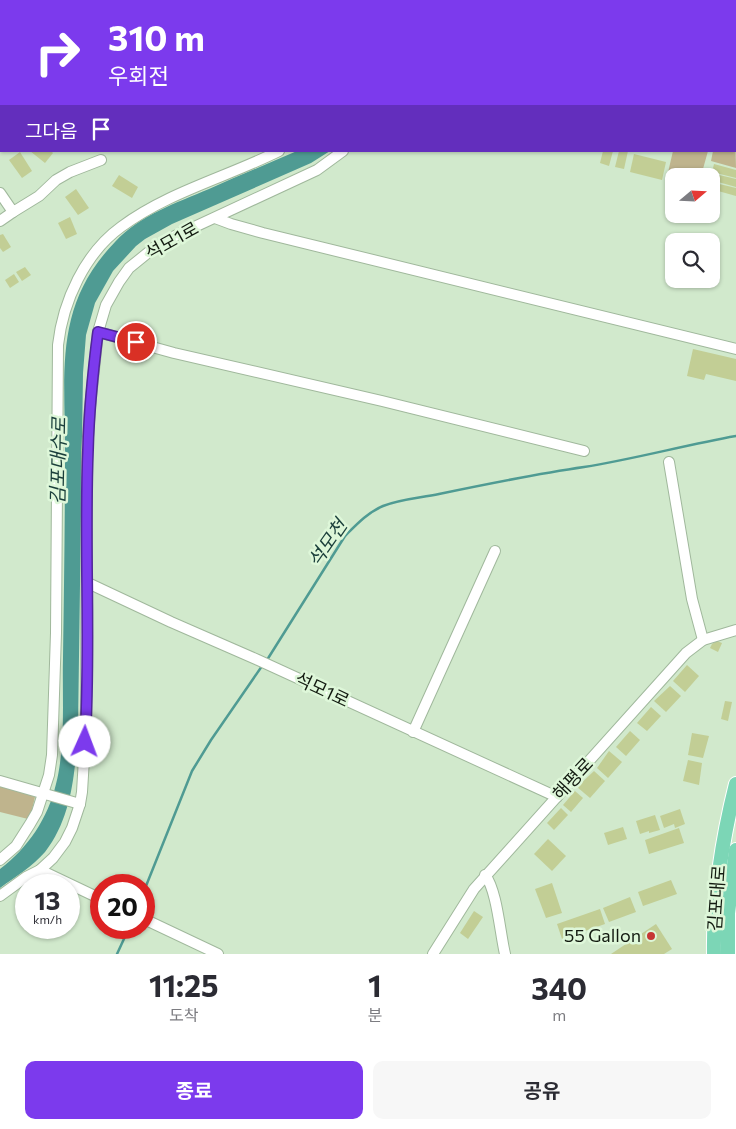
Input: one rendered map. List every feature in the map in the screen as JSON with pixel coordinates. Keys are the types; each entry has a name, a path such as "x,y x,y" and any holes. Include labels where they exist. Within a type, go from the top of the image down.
{"main road":[{"name":"김포대로","path":"714,954 720,856 736,784"},
{"name":"김포대로","path":"728,954 728,913 736,850"}],"lane":[{"path":"0,860 23,837 45,794 51,766 55,713 58,465 57,363 59,333 67,304 78,280 92,257 120,227 163,202 277,152"},
{"name":"석모1로","path":"0,896 26,877 40,870 53,858 65,842 72,828 76,803 82,792 86,725 90,407 98,332 106,305 118,282 129,268 160,244 318,170 342,152"},
{"path":"0,221 39,196 56,180 70,172 101,160"},
{"path":"0,193 13,212"},
{"path":"215,218 255,231 736,349"},
{"path":"98,332 584,451"},
{"path":"669,462 692,598 703,640"},
{"path":"413,732 495,551"},
{"name":"석모1로","path":"88,582 194,633 258,660 556,797"},
{"name":"해평로","path":"433,954 467,898 485,875 677,663 703,640 736,630"},
{"path":"0,781 76,803"},
{"path":"40,870 90,894"},
{"path":"485,875 494,892 505,954"},
{"path":"155,924 218,954"}],"shaded area":[{"path":"673,152 708,152 703,168 669,168"},
{"path":"713,152 736,152 736,168 711,161"},
{"path":"0,783 35,797 28,819 0,812"}],"water":[{"path":"295,152 328,152 311,163 172,224 145,239 113,271 95,303 86,335 83,373 78,727 74,776 62,823 45,852 24,871 20,874 15,874 15,877 0,888 0,869 19,852 36,831 48,809 59,769 63,721 64,393 67,340 72,314 81,290 95,266 115,242 147,217"}],"building":[{"path":"20,152 32,171 22,178 9,160"},
{"path":"31,152 52,152 45,163"},
{"path":"603,152 613,152 609,166 600,163"},
{"path":"619,152 628,152 624,169 615,167"},
{"path":"634,154 666,162 662,180 630,172"},
{"path":"714,164 736,170 736,178 720,174 720,168 713,168"},
{"path":"119,175 138,187 132,198 112,186"},
{"path":"720,175 736,179 736,187 720,183"},
{"path":"720,184 736,188 736,196 720,192"},
{"path":"76,189 89,208 78,215 65,197"},
{"path":"70,217 77,234 66,239 58,223"},
{"path":"3,234 11,247 3,252 0,248 0,235"},
{"path":"25,267 31,275 22,281 16,272"},
{"path":"14,274 19,282 10,288 5,280"},
{"path":"693,349 736,359 736,381 706,374 704,380 687,376"},
{"path":"717,641 722,643 718,652 710,648"},
{"path":"687,665 699,676 685,692 673,681"},
{"path":"670,686 681,696 666,712 654,701"},
{"path":"725,701 732,702 728,721 721,719"},
{"path":"651,707 661,716 647,731 637,723"},
{"path":"630,731 640,740 626,756 616,747"},
{"path":"692,733 709,736 703,758 688,755"},
{"path":"609,751 622,762 608,778 597,768"},
{"path":"688,760 702,763 699,785 683,781"},
{"path":"594,771 605,781 590,798 577,787"},
{"path":"575,791 583,798 571,812 563,805"},
{"path":"561,808 568,815 554,830 547,823"},
{"path":"680,809 685,824 675,828 674,824 664,828 660,816"},
{"path":"655,815 660,830 640,834 636,821"},
{"path":"623,827 627,839 608,845 604,833"},
{"path":"679,828 684,843 649,854 645,840"},
{"path":"548,839 566,856 552,871 534,854"},
{"path":"671,880 677,894 643,906 638,892"},
{"path":"552,883 562,913 546,918 535,889"},
{"path":"630,897 636,912 609,922 603,908"},
{"path":"600,909 605,924 562,939 557,924"},
{"path":"474,911 483,917 468,939 460,933"},
{"name":"55 Gallon","path":"656,924 672,949 664,954 611,954"}],"waterway":[{"name":"석모천","path":"267,660 345,536 367,515 383,506 404,500 603,464 736,436"},
{"name":"석모천","path":"151,874 192,771 262,666"},
{"name":"석모천","path":"117,954 124,939"}],"place":[{"name":"55 Gallon","path":"651,936"}],"route":[{"path":"85,742 88,451 90,407 98,332 136,342"}],"water label":[{"name":"김포대수로","path":"58,461"}]}
